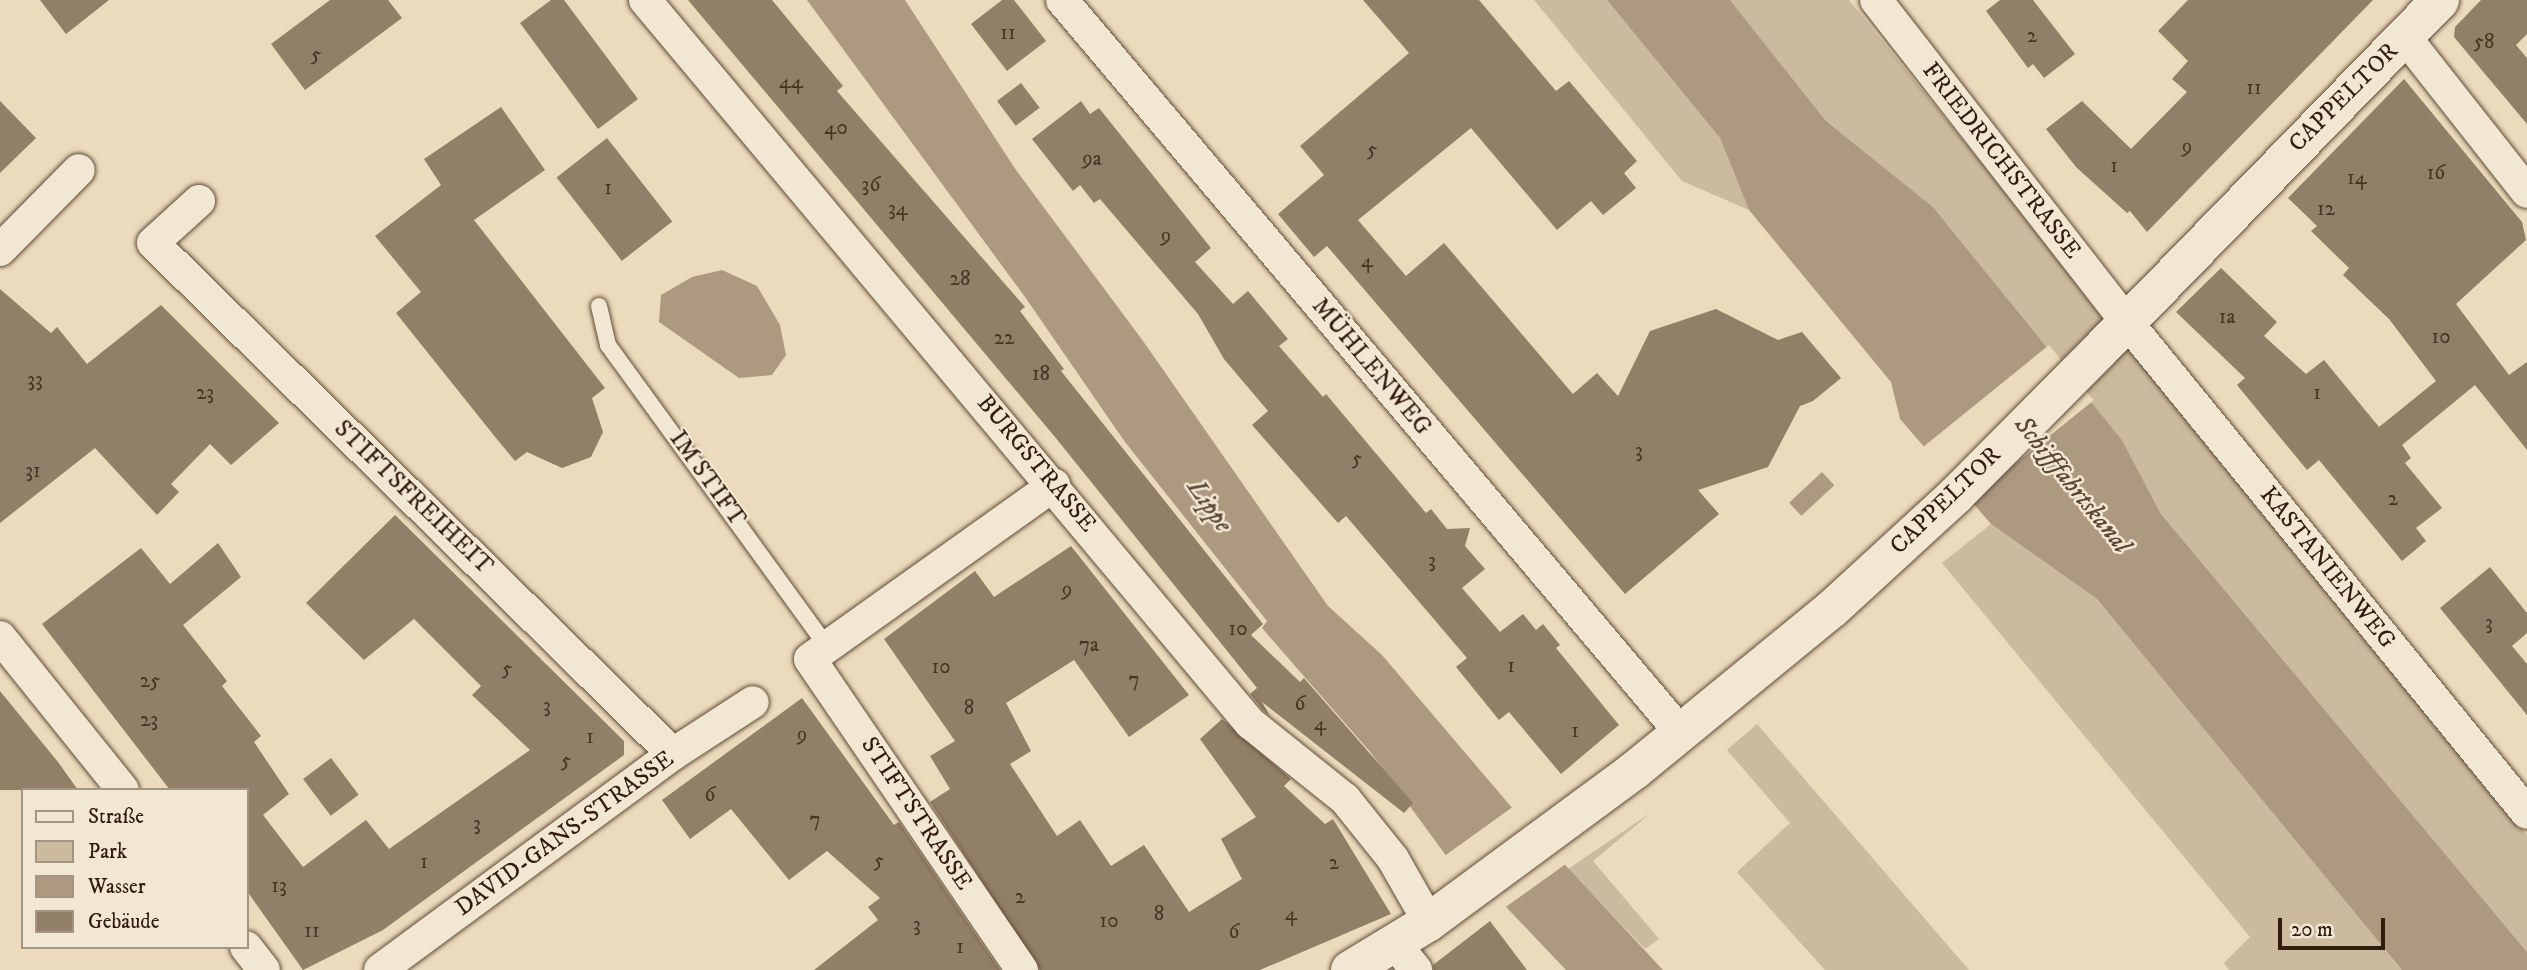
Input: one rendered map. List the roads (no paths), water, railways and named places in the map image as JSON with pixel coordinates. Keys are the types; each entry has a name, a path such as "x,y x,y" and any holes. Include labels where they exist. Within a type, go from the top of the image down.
{"street":[{"name":"BURGSTRASSE","path":"645,0 1054,485 1250,723 1345,799 1393,859 1429,922"},
{"name":"MÜHLENWEG","path":"1062,0 1681,733"},
{"name":"FRIEDRICHSTRASSE","path":"1876,0 2127,322"},
{"name":"CAPPELTOR","path":"1350,970 1406,957 1429,922 1681,733 1832,608 1956,495 2440,0"},
{"path":"2405,37 2527,192"},
{"path":"0,250 79,170"},
{"name":"STIFTSFREIHEIT","path":"199,201 153,243 673,754"},
{"name":"KASTANIENWEG","path":"2127,322 2527,813"},
{"path":"819,652 1054,485"},
{"path":"0,637 122,788"},
{"name":"STIFTSTRASSE","path":"819,652 1022,970"},
{"name":"DAVID-GANS-STRASSE","path":"380,970 673,754 753,702"},
{"path":"248,949 264,970"}],"lane":[{"name":"IM STIFT","path":"599,306 608,345 819,652"}],"water":[{"name":"Lippe","path":"807,0 905,0 1016,170 1143,341 1328,606 1382,655 1513,809 1663,970 1566,970 1507,908 1447,857 1371,753 1262,628 1267,621 1125,442 1025,297"},
{"name":"Schifffahrtskanal","path":"1607,0 1730,0 1826,121 1933,207 2122,440 2161,514 2527,952 2527,970 2402,970 2097,599 1991,524 1900,419 1891,382 1749,210 1720,138"},
{"path":"722,270 757,286 780,325 786,355 772,375 739,378 659,322 661,295 692,277"},
{"path":"1822,472 1834,485 1801,516 1789,503"}]}
